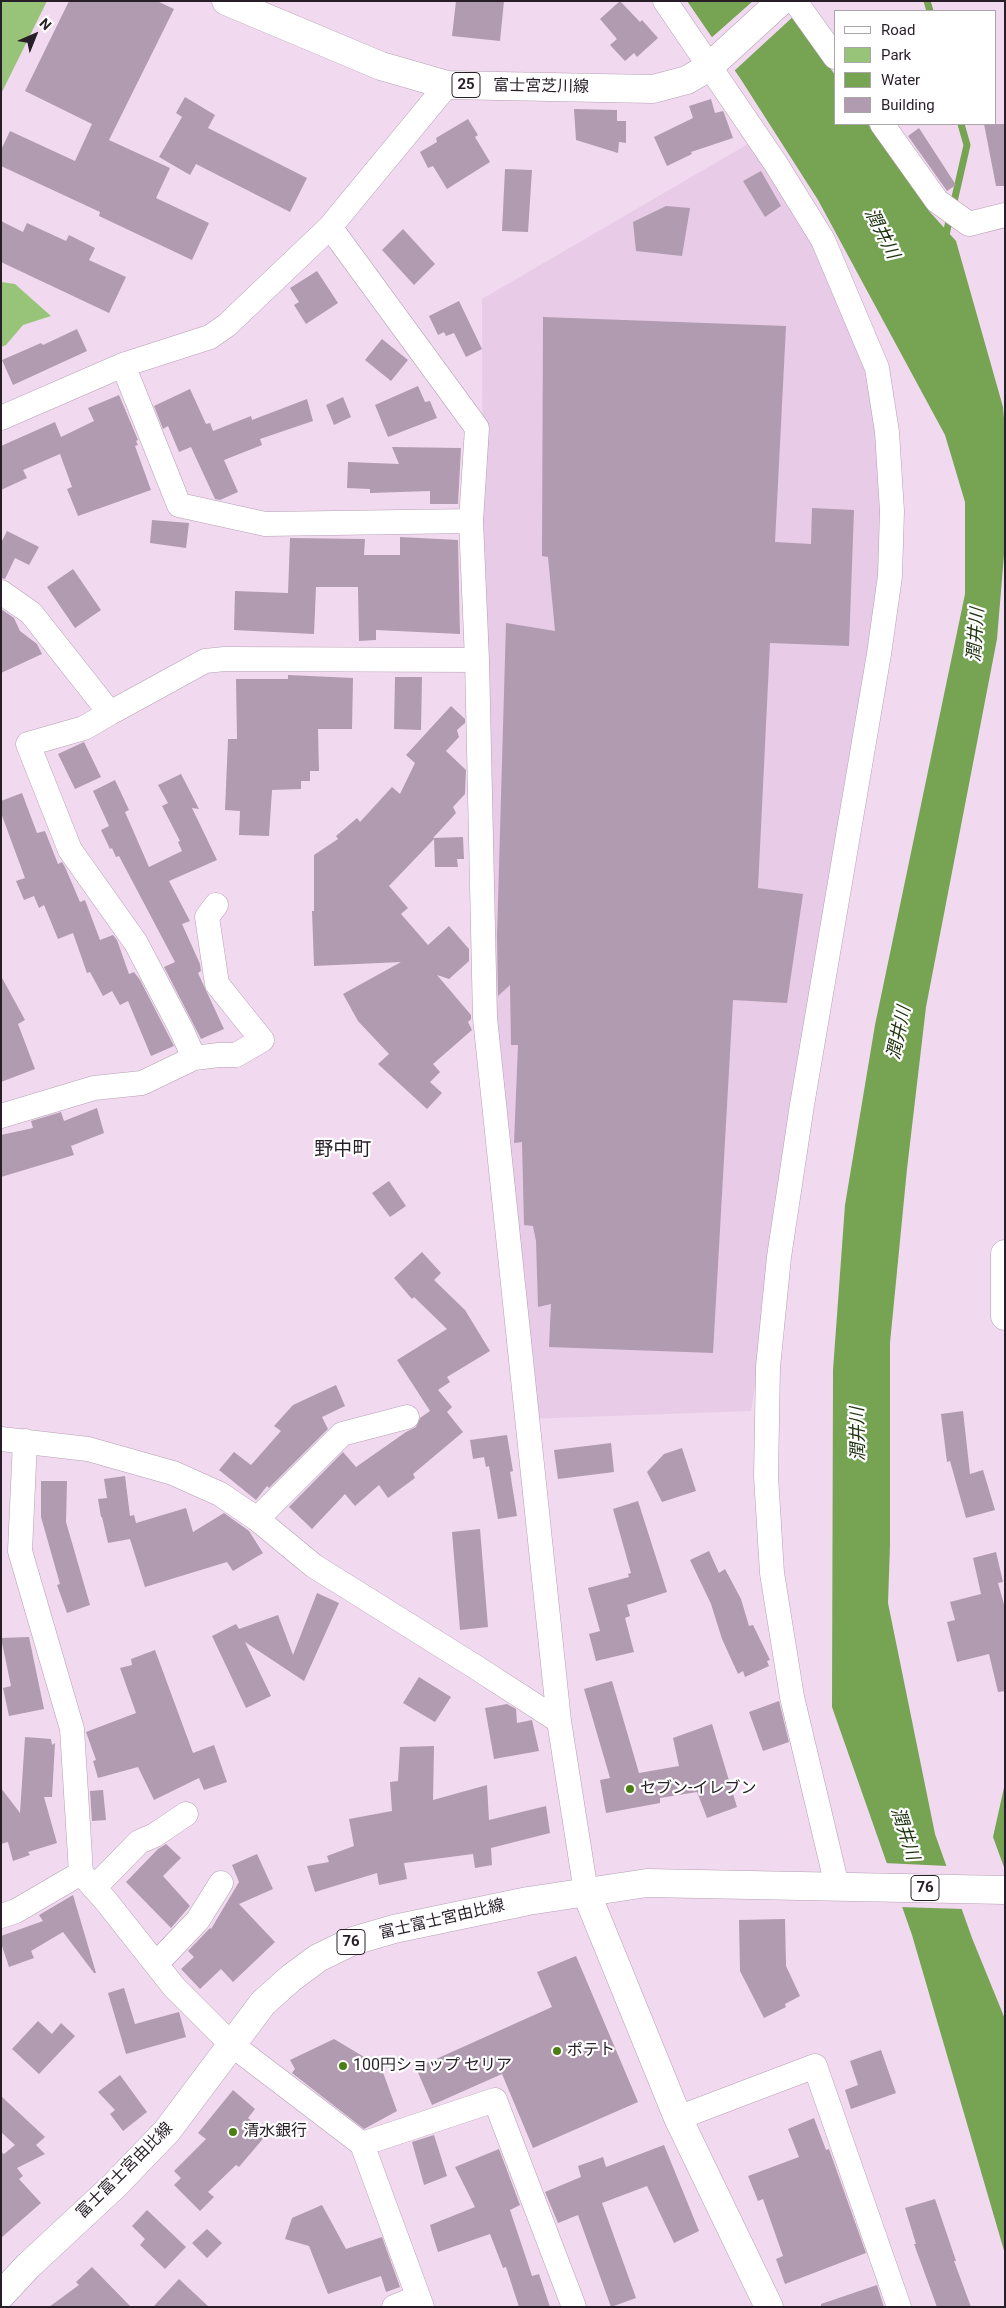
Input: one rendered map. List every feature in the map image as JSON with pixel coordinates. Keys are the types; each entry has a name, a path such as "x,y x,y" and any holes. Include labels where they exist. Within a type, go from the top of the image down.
{"main road":[{"name":"富士宮芝川線","path":"226,1 381,66 447,85 653,89 687,80 712,65 781,1"},
{"path":"1005,1254 1005,1316"},
{"name":"富士富士宮由比線","path":"1,2295 28,2266 114,2186 167,2131 211,2075 231,2044 263,2003 291,1978 318,1958 353,1941 394,1929 528,1901 647,1883 1005,1890"},
{"path":"586,1892 678,2118 769,2307"}],"street":[{"path":"665,1 712,65 823,240 877,368 887,432 892,511 890,576 880,654 802,1105 779,1257 768,1367 766,1476 772,1573 792,1697 837,1886"},
{"path":"796,1 834,56"},
{"path":"1,418 123,365 210,337 227,325 330,227 447,85"},
{"path":"883,125 937,201 969,224 1005,215"},
{"path":"330,227 477,428 471,521 477,660 485,1018 559,1721 586,1892"},
{"path":"123,365 178,505 265,524 471,521"},
{"path":"1,592 31,613 110,713"},
{"path":"194,1058 136,943 70,850 28,744 84,728 206,661 225,659 477,660"},
{"path":"1,1116 94,1088 142,1083 194,1058 236,1055 262,1040 218,984 207,917 216,905"},
{"path":"257,1519 342,1434 407,1417"},
{"path":"1,1439 88,1449 173,1473 220,1494 257,1519 314,1566 559,1721"},
{"path":"25,1441 20,1551 72,1729 87,1880 174,1988 231,2044 362,2144 420,2302 394,2307"},
{"path":"1,1916 87,1880 140,1842 155,1835 186,1814"},
{"path":"156,1964 198,1920 221,1883"},
{"path":"678,2118 816,2066 899,2307"},
{"path":"362,2144 495,2100 574,2307"}],"shaded area":[{"path":"748,144 825,245 872,356 899,558 857,786 751,1411 527,1419 484,958 482,299"}],"green space":[{"path":"1,1 47,1 1,94"},
{"path":"1,282 15,284 51,316 23,325 6,345 1,347"}],"water":[{"name":"潤井川","path":"687,1 785,1 834,74 834,125 869,125 929,211 956,241 1003,407 1005,430 1005,543 997,639 926,1007 907,1169 890,1343 890,1545 888,1603 935,1834 972,1938 1005,2019 1005,2254 912,1935 832,1707 833,1370 845,1205 875,1025 965,594 965,502 945,435 818,200 740,78"},
{"path":"1005,1783 1005,1870 993,1837"}],"pier":[{"path":"753,1 788,1 796,14 733,72 710,39"},
{"path":"884,1863 948,1866 964,1909 899,1907"}],"building":[{"path":"69,1 157,1 174,9 109,140 170,168 156,198 209,223 192,260 99,216 100,212 1,166 1,150 10,131 75,161 92,124 25,91"},
{"path":"456,1 504,1 500,41 452,36"},
{"path":"620,1 640,22 642,20 658,38 637,57 634,53 625,61 610,45 617,39 600,19"},
{"path":"185,97 215,115 208,128 307,178 290,212 196,164 190,175 159,157 182,117 176,113"},
{"path":"711,99 715,113 723,111 733,138 691,152 692,154 667,166 654,137 693,118 689,106"},
{"path":"574,109 617,110 617,121 626,121 626,143 619,142 618,153 576,140"},
{"path":"468,119 478,135 475,137 490,162 447,189 433,166 428,168 420,152 437,142 436,138"},
{"path":"1005,124 1005,186 996,186 984,125"},
{"path":"919,128 956,185 947,191 908,136"},
{"path":"505,169 532,170 528,232 502,231"},
{"path":"761,171 781,206 765,217 743,181"},
{"path":"666,206 690,208 682,256 636,251 633,222"},
{"path":"1,221 23,232 27,223 66,241 69,235 95,248 89,260 126,277 109,313 1,262"},
{"path":"403,229 435,264 414,285 382,250"},
{"path":"317,271 338,303 306,324 294,305 299,302 290,288"},
{"path":"459,301 482,349 466,357 454,333 446,336 444,332 438,335 429,316"},
{"path":"543,317 786,326 775,542 811,544 812,508 854,510 849,646 770,643 758,888 803,894 787,1003 733,1000 713,1353 549,1347 551,1304 538,1307 536,1241 533,1226 524,1225 522,1142 514,1143 518,1045 511,1045 510,985 498,996 497,936 506,623 555,631 548,557 542,556"},
{"path":"77,329 87,351 13,385 2,360 41,343 43,345"},
{"path":"382,339 408,360 391,381 365,360"},
{"path":"418,386 425,402 430,401 437,418 388,437 375,405"},
{"path":"190,389 206,424 210,423 213,431 251,416 252,420 307,399 313,421 260,439 262,445 224,460 238,492 220,500 215,499 191,447 179,452 168,426 163,429 154,406"},
{"path":"119,395 138,440 136,441 138,445 135,446 151,490 78,516 67,489 72,487 60,454 23,470 27,478 1,490 1,446 55,422 61,437 94,421 88,408"},
{"path":"343,397 351,417 334,425 326,405"},
{"path":"392,447 461,448 458,504 430,504 430,491 370,493 370,489 347,488 348,462 399,464"},
{"path":"152,520 189,523 186,548 150,543"},
{"path":"7,531 39,547 29,565 15,558 5,579 1,578 1,543"},
{"path":"400,537 458,540 460,634 376,630 376,640 359,641 358,587 316,587 314,634 234,630 235,591 288,593 290,538 365,539 364,555 400,555"},
{"path":"73,569 101,610 75,628 47,587"},
{"path":"1,609 14,618 20,631 37,644 42,654 1,673"},
{"path":"288,675 353,678 352,729 318,729 319,771 310,771 310,781 301,781 301,789 272,790 269,836 239,835 240,811 225,810 228,739 237,739 236,679 288,679"},
{"path":"395,677 422,677 421,730 394,729"},
{"path":"451,706 465,719 465,723 457,730 459,737 446,751 466,770 465,794 453,807 456,813 433,838 463,837 464,859 457,859 458,867 435,867 434,839 389,886 408,908 401,914 428,945 449,926 469,949 469,961 449,979 437,975 471,1015 471,1019 468,1022 472,1030 433,1064 440,1072 430,1082 442,1093 427,1109 378,1064 389,1054 358,1021 343,994 401,962 314,966 312,911 314,911 314,855 338,839 336,836 357,818 360,822 392,787 400,794 415,763 406,755"},
{"path":"84,742 101,777 75,789 58,754"},
{"path":"181,774 199,809 192,808 217,860 169,881 190,921 182,924 200,964 201,971 198,973 224,1029 201,1039 164,967 175,962 119,856 116,857 112,848 110,849 101,830 109,826 93,791 115,780 129,810 125,812 149,867 182,851 178,842 180,841 162,806 168,803 158,785"},
{"path":"22,793 37,833 45,831 58,864 62,862 65,867 80,902 85,900 100,940 113,935 117,940 129,974 134,972 140,980 174,1046 151,1056 128,1001 120,1005 112,991 103,996 90,972 87,973 73,933 58,939 44,905 39,908 34,896 24,900 16,881 25,878 1,813 1,801"},
{"path":"1,976 25,1020 18,1024 35,1069 1,1082"},
{"path":"97,1108 104,1133 71,1146 74,1155 1,1177 1,1135 33,1128 31,1121 61,1112 64,1121"},
{"path":"389,1181 406,1206 390,1217 372,1193"},
{"path":"422,1252 441,1273 434,1280 465,1310 490,1351 447,1377 450,1382 438,1390 452,1407 447,1412 463,1432 413,1474 415,1478 388,1498 379,1485 355,1506 345,1494 312,1529 289,1507 343,1452 356,1467 416,1427 420,1418 430,1411 397,1360 447,1329 414,1297 412,1299 394,1278"},
{"path":"336,1385 345,1406 322,1417 328,1429 269,1488 267,1486 256,1500 219,1470 234,1452 251,1465 281,1431 274,1426 293,1405"},
{"path":"963,1411 970,1474 983,1470 995,1510 966,1518 950,1461 947,1462 941,1414"},
{"path":"507,1435 513,1471 510,1472 517,1516 498,1519 489,1466 486,1467 484,1457 473,1459 470,1440"},
{"path":"611,1443 614,1472 558,1479 554,1450"},
{"path":"682,1448 696,1491 662,1502 647,1472 664,1454"},
{"path":"125,1476 130,1516 134,1515 136,1523 186,1508 193,1532 224,1513 249,1531 263,1553 233,1571 227,1562 145,1587 130,1539 108,1543 101,1517 98,1499 107,1498 104,1479"},
{"path":"41,1481 67,1481 66,1522 90,1605 67,1613 57,1585 60,1584 41,1517"},
{"path":"638,1501 667,1592 627,1605 630,1616 625,1618 634,1652 596,1661 589,1634 600,1631 588,1588 629,1577 628,1574 631,1573 613,1509"},
{"path":"480,1529 488,1627 460,1630 452,1532"},
{"path":"709,1551 719,1573 725,1569 741,1599 749,1626 753,1625 770,1660 767,1661 769,1666 745,1677 743,1671 738,1674 722,1639 711,1604 690,1560"},
{"path":"996,1552 1003,1582 998,1583 1005,1608 1005,1691 998,1692 989,1654 957,1662 947,1622 955,1620 950,1602 981,1594 973,1558"},
{"path":"317,1593 339,1603 304,1681 245,1642 271,1696 246,1708 212,1636 236,1624 239,1629 278,1615 293,1655"},
{"path":"29,1637 44,1709 9,1716 3,1688 11,1686 1,1638"},
{"path":"155,1650 193,1753 214,1745 227,1782 204,1790 199,1778 154,1800 138,1767 98,1778 93,1761 96,1760 86,1732 136,1713 120,1668 132,1665 131,1659"},
{"path":"419,1677 451,1697 435,1722 403,1703"},
{"path":"612,1681 639,1773 679,1766 673,1738 712,1724 737,1807 707,1818 697,1792 660,1798 660,1803 606,1813 600,1780 610,1778 584,1689"},
{"path":"779,1701 789,1742 763,1751 749,1712"},
{"path":"507,1704 516,1709 517,1723 532,1720 539,1751 494,1759 485,1708"},
{"path":"25,1737 51,1739 52,1745 55,1743 52,1797 44,1797 57,1843 28,1852 30,1855 13,1861 8,1842 1,1844 1,1788 20,1813"},
{"path":"434,1746 433,1800 487,1785 489,1820 546,1806 550,1833 491,1848 492,1865 475,1868 473,1854 404,1863 407,1879 379,1885 377,1873 315,1892 307,1866 329,1862 327,1856 354,1846 349,1819 392,1811 390,1782 398,1781 400,1747"},
{"path":"103,1790 106,1820 92,1821 90,1791"},
{"path":"166,1844 181,1858 163,1876 190,1906 171,1928 126,1882 158,1849"},
{"path":"257,1854 273,1889 239,1904 275,1942 233,1982 221,1969 200,1989 181,1969 194,1957 188,1951 211,1929 239,1882 232,1865"},
{"path":"73,1895 96,1973 94,1973 63,1932 31,1951 34,1958 9,1967 1,1943 1,1936 43,1921 39,1915"},
{"path":"785,1919 786,1966 800,1996 785,2004 786,2007 764,2018 740,1971 739,1920"},
{"path":"576,1956 638,2102 533,2148 502,2074 432,2105 416,2068 552,2007 537,1972"},
{"path":"124,1988 135,2024 179,2012 186,2037 126,2054 108,1993"},
{"path":"38,2021 52,2034 61,2023 75,2036 39,2074 12,2049"},
{"path":"334,2039 381,2067 397,2111 364,2129 292,2073 295,2069 290,2060"},
{"path":"881,2050 896,2093 851,2109 845,2090 858,2085 850,2061"},
{"path":"120,2075 147,2112 123,2131 110,2114 115,2110 98,2092"},
{"path":"233,2090 255,2109 248,2118 267,2134 239,2167 236,2165 208,2192 214,2197 200,2211 174,2185 181,2178 174,2171 206,2139 198,2133"},
{"path":"1,2096 45,2137 36,2145 45,2154 17,2168 23,2176 19,2179 41,2203 1,2238 1,2152 4,2154 15,2145 1,2132"},
{"path":"814,2118 826,2150 829,2149 866,2253 785,2284 776,2259 783,2256 763,2199 758,2201 748,2176 799,2157 788,2129"},
{"path":"434,2135 447,2176 424,2185 412,2142"},
{"path":"664,2145 699,2231 674,2243 647,2186 602,2203 636,2298 611,2307 578,2215 558,2223 545,2192 581,2177 578,2166 603,2157 606,2167"},
{"path":"499,2149 520,2205 510,2210 532,2276 539,2274 550,2307 519,2307 506,2267 503,2268 490,2234 438,2252 430,2225 475,2207 455,2167"},
{"path":"935,2199 956,2261 954,2261 971,2307 937,2307 914,2244 916,2244 905,2208"},
{"path":"322,2205 346,2249 382,2237 400,2287 386,2292 381,2276 328,2294 309,2246 285,2239 292,2218"},
{"path":"147,2210 186,2247 165,2269 140,2245 145,2239 132,2226"},
{"path":"207,2229 222,2243 207,2258 192,2243"},
{"path":"92,2267 131,2307 49,2307 79,2285 76,2282"},
{"path":"179,2279 209,2307 153,2307"},
{"path":"877,2285 884,2307 821,2307 821,2304"}],"waterway":[{"path":"927,1 930,10"},
{"path":"953,206 967,145 961,125"},
{"path":"945,240 950,216"}],"place":[{"name":"セブン-イレブン","path":"630,1789"},
{"name":"ポテト","path":"557,2051"},
{"name":"100円ショップ セリア","path":"343,2066"},
{"name":"清水銀行","path":"233,2132"}],"district":[{"name":"野中町","path":"343,1150"}]}
